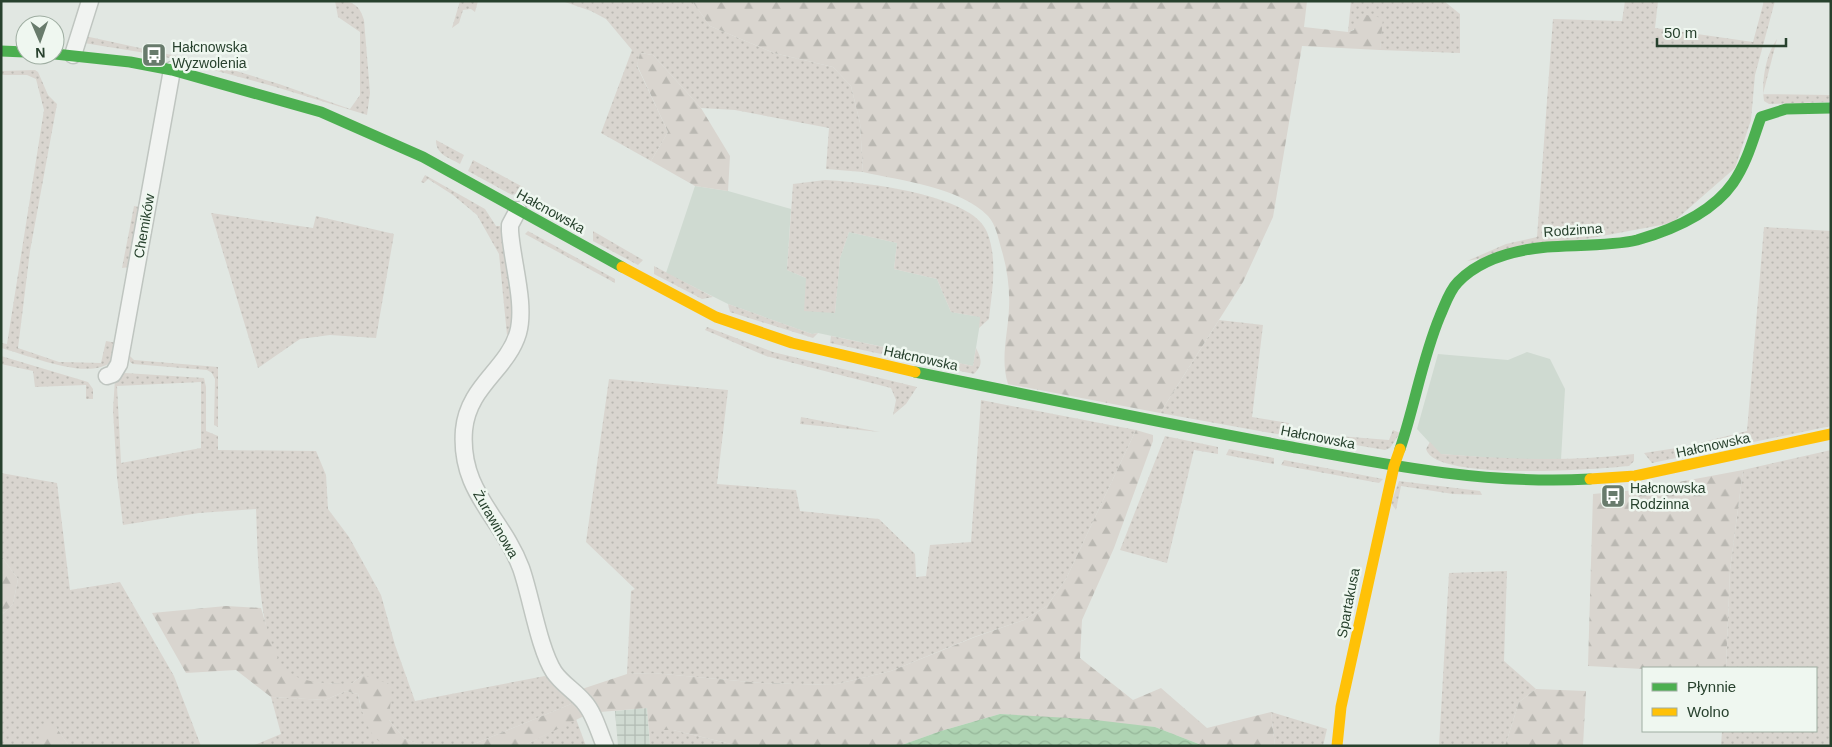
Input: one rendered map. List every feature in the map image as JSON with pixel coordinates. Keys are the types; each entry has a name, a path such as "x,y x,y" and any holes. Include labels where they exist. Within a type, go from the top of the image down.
{"street":[{"path":"74,55 90,1"},
{"path":"1,50 15,51"},
{"name":"Hałcnowska","path":"65,55 172,70 297,104 345,122 423,157 698,308 736,325 792,343 863,361 1394,466 1447,475 1507,480 1610,478 1659,472 1831,434"},
{"name":"Chemików","path":"107,376 113,374 119,364 172,70"},
{"name":"Rodzinna","path":"1394,466 1407,429 1429,341 1447,300 1457,283 1476,268 1502,255 1536,248 1636,240 1678,226 1710,205 1732,184 1745,162 1761,117 1786,109 1831,108"},
{"name":"Żurawinowa","path":"518,210 510,225 520,310 518,332 509,351 469,406 464,432 467,466 477,495 520,566 554,672 588,708 606,746"},
{"name":"Spartakusa","path":"1337,746 1340,712 1394,466"}],"shaded area":[{"path":"695,186 728,191 791,209 787,270 806,278 835,312 840,258 849,232 897,243 894,269 937,279 951,312 981,317 973,366 818,333 812,334 728,304 666,273"},
{"path":"1527,352 1550,359 1565,389 1561,460 1507,459 1440,454 1417,429 1438,354 1508,360"},
{"path":"647,708 650,746 618,746 615,711"}],"green space":[{"path":"335,1 354,4 360,10 364,20 370,93 367,115 276,87 158,55 84,43 85,36 213,64 279,84 350,109 360,95 360,32 338,17"},
{"path":"460,1 478,1 475,12 471,9 463,10 459,23 452,28"},
{"path":"562,1 692,1 710,26 774,53 833,67 851,86 860,123 863,172 826,169 829,128 735,110 701,108 653,55 640,53 637,66 668,132 651,161 601,133 632,50 606,19 591,11"},
{"path":"692,1 1307,1 1304,27 1348,32 1354,30 1361,14 1383,18 1380,50 1302,46 1273,217 1243,282 1160,413 1008,384 1005,356 1009,308 1008,278 996,231 988,216 962,198 930,186 863,172 860,123 851,86 833,67 774,53 710,26"},
{"path":"1351,1 1444,1 1460,14 1460,53 1380,50 1382,18 1348,32"},
{"path":"1625,1 1658,1 1655,28 1753,42 1764,1 1775,1 1755,75 1751,120 1735,168 1672,223 1467,261 1506,244 1537,237 1553,19 1622,21"},
{"path":"1777,39 1763,93 1767,60"},
{"path":"640,53 653,55 701,108 730,156 728,191 695,186 651,161 668,132 637,65"},
{"path":"35,70 38,72 48,95 57,104 30,251 18,348 59,362 101,363 106,341 117,343 111,362 100,367 87,369 57,365 1,348 1,343 7,344 44,110 36,79 27,75 1,75 1,71"},
{"path":"1763,94 1830,95 1829,102 1769,104 1764,101"},
{"path":"436,140 464,155 460,164 440,152"},
{"path":"473,160 523,187 519,193 512,195 468,171"},
{"path":"425,175 485,209 496,226 500,226 512,278 513,306 511,332 507,335 499,254 477,215 453,195 428,179 424,183 421,182"},
{"path":"825,180 889,187 915,192 961,208 978,219 987,232 992,253 993,286 989,319 979,328 980,317 951,312 937,279 894,269 897,243 849,232 840,258 835,313 804,311 806,278 787,270 793,184"},
{"path":"134,206 140,207 130,267 122,268"},
{"path":"211,213 313,228 316,216 394,234 376,338 330,335 300,339 258,368"},
{"path":"1764,227 1831,231 1831,426 1652,463 1644,453 1683,447 1747,431"},
{"path":"528,231 615,279 615,283 525,234"},
{"path":"593,231 643,260 638,265 593,241"},
{"path":"654,266 713,297 702,299 654,274"},
{"path":"728,304 812,334 818,333 813,338 730,312"},
{"path":"1219,320 1263,325 1252,417 1289,423 1288,436 1160,413"},
{"path":"707,327 773,352 917,387 906,404 893,415 896,400 891,388 766,356 705,330"},
{"path":"831,336 973,366 976,348 980,365 974,374 830,343"},
{"path":"129,355 134,360 218,367 218,427 214,425 215,379 212,373 207,370 133,364 130,362"},
{"path":"1,356 88,382 93,389 93,399 86,399 86,385 35,387 33,371 1,364"},
{"path":"125,373 204,378 206,387 206,431 218,436 218,450 316,451 326,475 328,509 349,537 381,595 395,645 415,701 545,676 576,702 469,746 422,746 404,738 389,720 363,675 351,684 318,683 293,677 278,660 270,642 265,620 261,596 256,509 199,513 123,525 117,477 113,410 115,379","holes":["201,382 201,448 121,463 117,386"]},
{"path":"609,379 728,390 717,484 796,490 800,511 879,519 915,554 916,577 926,576 930,545 971,542 981,400 1136,430 1066,579 1047,606 1024,620 974,637 891,671 833,685 761,683 653,673 627,674 631,591 635,589 586,542"},
{"path":"801,417 880,432 800,424"},
{"path":"1136,430 1153,435 1153,441 1114,548 1082,620 1080,658 1133,700 1161,688 1207,728 1271,712 1275,746 1204,746 1155,727 1000,714 941,731 899,746 739,746 673,730 649,730 647,708 600,712 579,690 627,674 653,673 761,683 833,685 891,671 975,637 1024,620 1047,606 1066,579"},
{"path":"1393,430 1400,433 1390,448 1385,450 1326,440 1326,435 1389,440"},
{"path":"1165,436 1218,447 1218,454 1194,450 1167,563 1120,550"},
{"path":"1430,442 1441,454 1537,459 1610,457 1634,454 1634,461 1629,466 1554,471 1486,470 1457,466 1436,459 1426,449"},
{"path":"1229,449 1274,458 1274,464 1226,455"},
{"path":"1831,450 1831,746 1721,746 1722,732 1817,732 1817,667 1726,667 1730,570 1743,470"},
{"path":"1284,460 1383,479 1379,483 1281,465"},
{"path":"1743,470 1730,570 1726,667 1642,667 1642,669 1588,666 1593,494 1636,490"},
{"path":"1,473 57,483 70,590 120,582 174,676 201,746 69,746 56,727 39,729 39,746 1,746 1,616 13,604 18,579 1,556"},
{"path":"1399,481 1480,491 1482,495 1453,494 1401,486 1396,510 1391,503"},
{"path":"1,556 18,579 13,604 1,616"},
{"path":"1507,571 1504,661 1536,689 1519,702 1505,746 1439,746 1449,573"},
{"path":"226,606 261,608 279,660 286,670 296,676 309,681 351,684 363,675 392,685 389,720 404,738 422,746 389,746 382,744 376,739 367,724 358,694 346,691 325,700 271,697 236,670 186,673 152,613"},
{"path":"1536,689 1586,691 1583,746 1505,746 1519,702"},
{"path":"346,691 358,694 361,709 367,722 387,746 252,746 281,734 271,697 325,700"},
{"path":"576,702 584,716 523,746 469,746"},
{"path":"1271,712 1327,729 1323,746 1275,746"},
{"path":"576,719 586,746 523,746"},
{"path":"45,724 56,727 69,746 39,746 39,729"},
{"path":"649,730 673,730 739,746 650,746"}],"water":[{"path":"1000,714 1087,719 1155,727 1204,746 899,746 941,731"}],"traffic: fast":[{"path":"1,51 15,52"},
{"path":"65,55 130,62 172,70 321,112 423,157 622,267"},
{"path":"1400,449 1423,365 1440,316 1455,286 1467,274 1488,261 1523,250 1628,242 1664,231 1703,212 1724,194 1733,183 1746,159 1761,117 1786,109 1831,108"},
{"path":"915,372 1193,428 1399,466 1437,472 1513,479 1590,479"}],"traffic: slow":[{"path":"622,267 716,317 792,343 915,372"},
{"path":"1590,479 1635,476 1831,434"},
{"path":"1337,746 1341,707 1394,466 1400,449"}],"place":[{"name":"Hałcnowska Wyzwolenia","path":"154,55"},
{"name":"Hałcnowska Rodzinna","path":"1613,496"}]}
